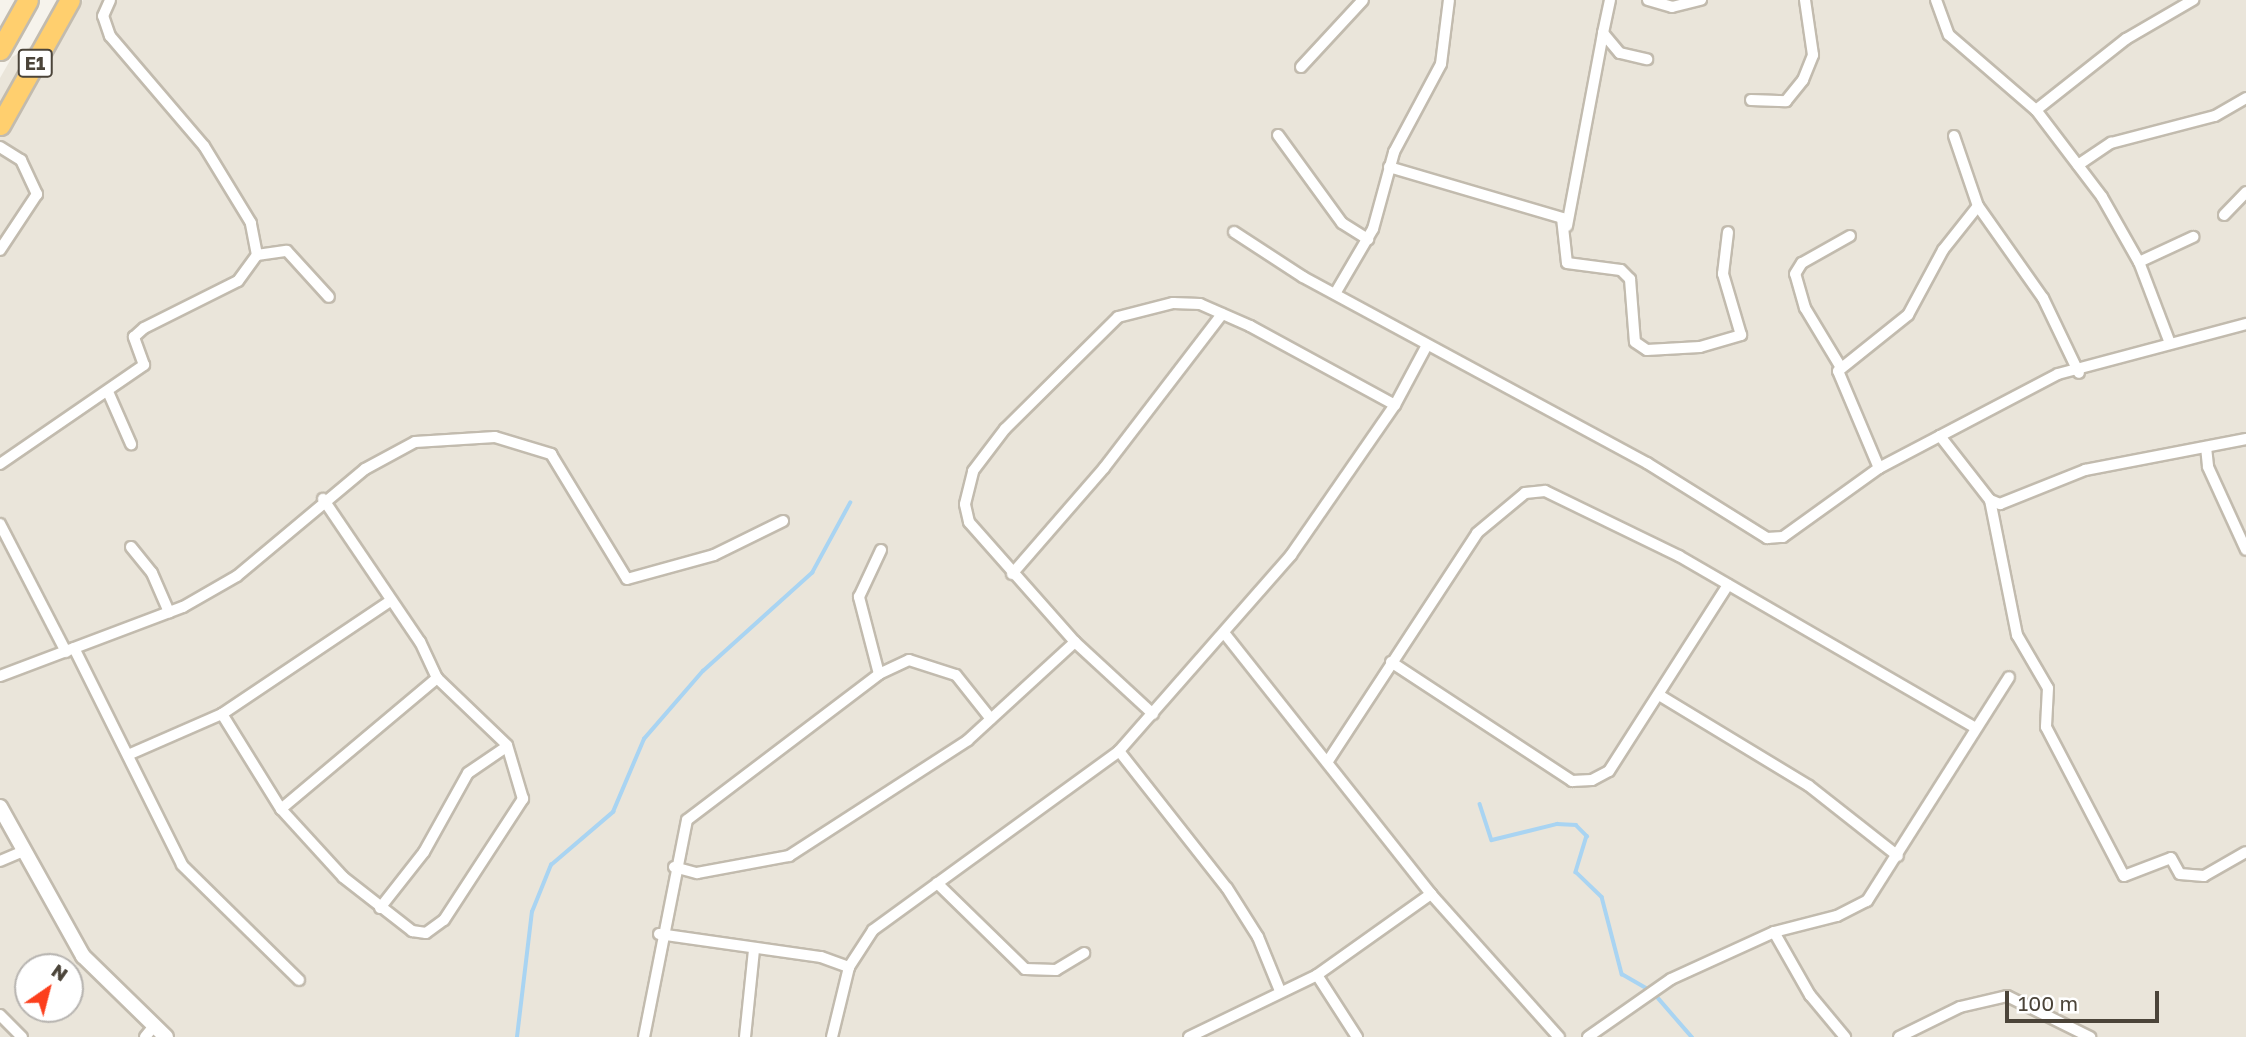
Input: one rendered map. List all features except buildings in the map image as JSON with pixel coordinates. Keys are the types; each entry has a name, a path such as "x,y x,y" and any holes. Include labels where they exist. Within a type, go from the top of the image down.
{"highway":[{"name":"E1","path":"0,50 29,0"},
{"name":"E1","path":"0,125 70,0"}],"street":[{"path":"110,0 103,16 110,36 204,146 251,223 257,256"},
{"path":"1301,67 1363,0"},
{"path":"1610,0 1567,226 1567,262 1621,270 1630,279 1635,342 1647,350 1700,347 1741,335 1723,274 1728,232"},
{"path":"1648,0 1672,7 1701,0"},
{"path":"1751,100 1786,101 1803,80 1813,55 1805,0"},
{"path":"1936,0 1956,43 2036,110 2078,165 2139,262 2170,343"},
{"path":"2036,110 2126,39 2193,0"},
{"path":"1336,292 1368,239 1389,167 1441,64 1445,2"},
{"path":"1603,33 1620,52 1647,59"},
{"path":"2078,165 2111,143 2216,116 2246,98"},
{"path":"1278,135 1342,223 1368,239"},
{"path":"1954,136 1978,206 2043,298 2079,373"},
{"path":"0,147 21,160 37,194 0,250"},
{"path":"1389,167 1552,214 1567,226"},
{"path":"2224,215 2246,192"},
{"path":"1840,366 1908,315 1943,250 1978,206"},
{"path":"1234,232 1427,345 1647,463 1767,538 1783,537 1879,468 2058,374 2079,373 2170,343 2246,324"},
{"path":"1850,236 1802,263 1796,274 1805,308 1840,366 1844,397 1879,468"},
{"path":"2139,262 2193,237"},
{"path":"0,464 109,394 144,365 134,337 238,281 257,256 287,251 329,297"},
{"path":"1153,714 1075,642 1012,574 969,522 965,504 972,471 1005,429 1118,317 1173,303 1199,304 1222,314 1395,405"},
{"path":"1012,574 1104,468 1222,314"},
{"path":"832,1037 849,967 873,930 1119,751 1225,634 1291,555 1395,405 1427,345"},
{"path":"109,394 131,444"},
{"path":"1940,436 1990,500 2017,635 2048,688 2046,727 2124,876 2171,858 2180,874 2204,876 2246,852"},
{"path":"0,676 169,612 237,576 323,499 415,442 495,437 551,454 627,579 714,555 783,521"},
{"path":"1990,500 2000,504 2085,470 2246,439"},
{"path":"2206,447 2208,467 2246,550"},
{"path":"1328,761 1477,533 1525,494 1545,491 1569,500 1728,585 1976,728"},
{"path":"222,714 281,809 380,908 412,931 426,933 444,920 523,799 513,777 516,766 503,749 498,735 437,678 323,499"},
{"path":"0,524 128,755 182,865 299,980"},
{"path":"131,547 152,573 169,612"},
{"path":"879,674 859,597 881,550"},
{"path":"1391,662 1572,781 1609,771 1728,585"},
{"path":"128,755 222,714 390,601"},
{"path":"1225,634 1431,894 1559,1037"},
{"path":"674,867 697,873 789,856 991,719 1075,642"},
{"path":"644,1037 659,934 687,820 879,674 909,660 937,665 956,675 991,719"},
{"path":"1588,1037 1671,979 1774,932 1853,910 1898,856 2008,677"},
{"path":"281,809 437,678"},
{"path":"1659,695 1809,786 1898,856"},
{"path":"380,908 424,852 468,773 503,749"},
{"path":"1119,751 1227,888 1258,937 1280,991"},
{"path":"0,807 83,956 149,1031 166,1037"},
{"path":"0,861 23,851"},
{"path":"937,883 1025,969 1055,970 1084,953"},
{"path":"1189,1037 1317,975 1431,894"},
{"path":"1774,932 1810,995 1845,1037"},
{"path":"659,934 754,950 821,957 849,967"},
{"path":"745,1037 754,950"},
{"path":"1317,975 1357,1037"},
{"path":"1899,1037 1960,1007 2007,996 2090,1037"},
{"path":"0,1015 22,1037"}],"shaded area":[{"path":"83,0 2246,0 2246,1037 0,1037 0,78 12,57 69,25"}],"waterway":[{"path":"517,1037 532,912 551,865 613,812 644,739 703,671 812,573 850,503"},
{"path":"1480,804 1492,840 1557,824 1576,825 1587,836 1576,872 1602,897 1622,974 1653,992 1692,1037"}]}
